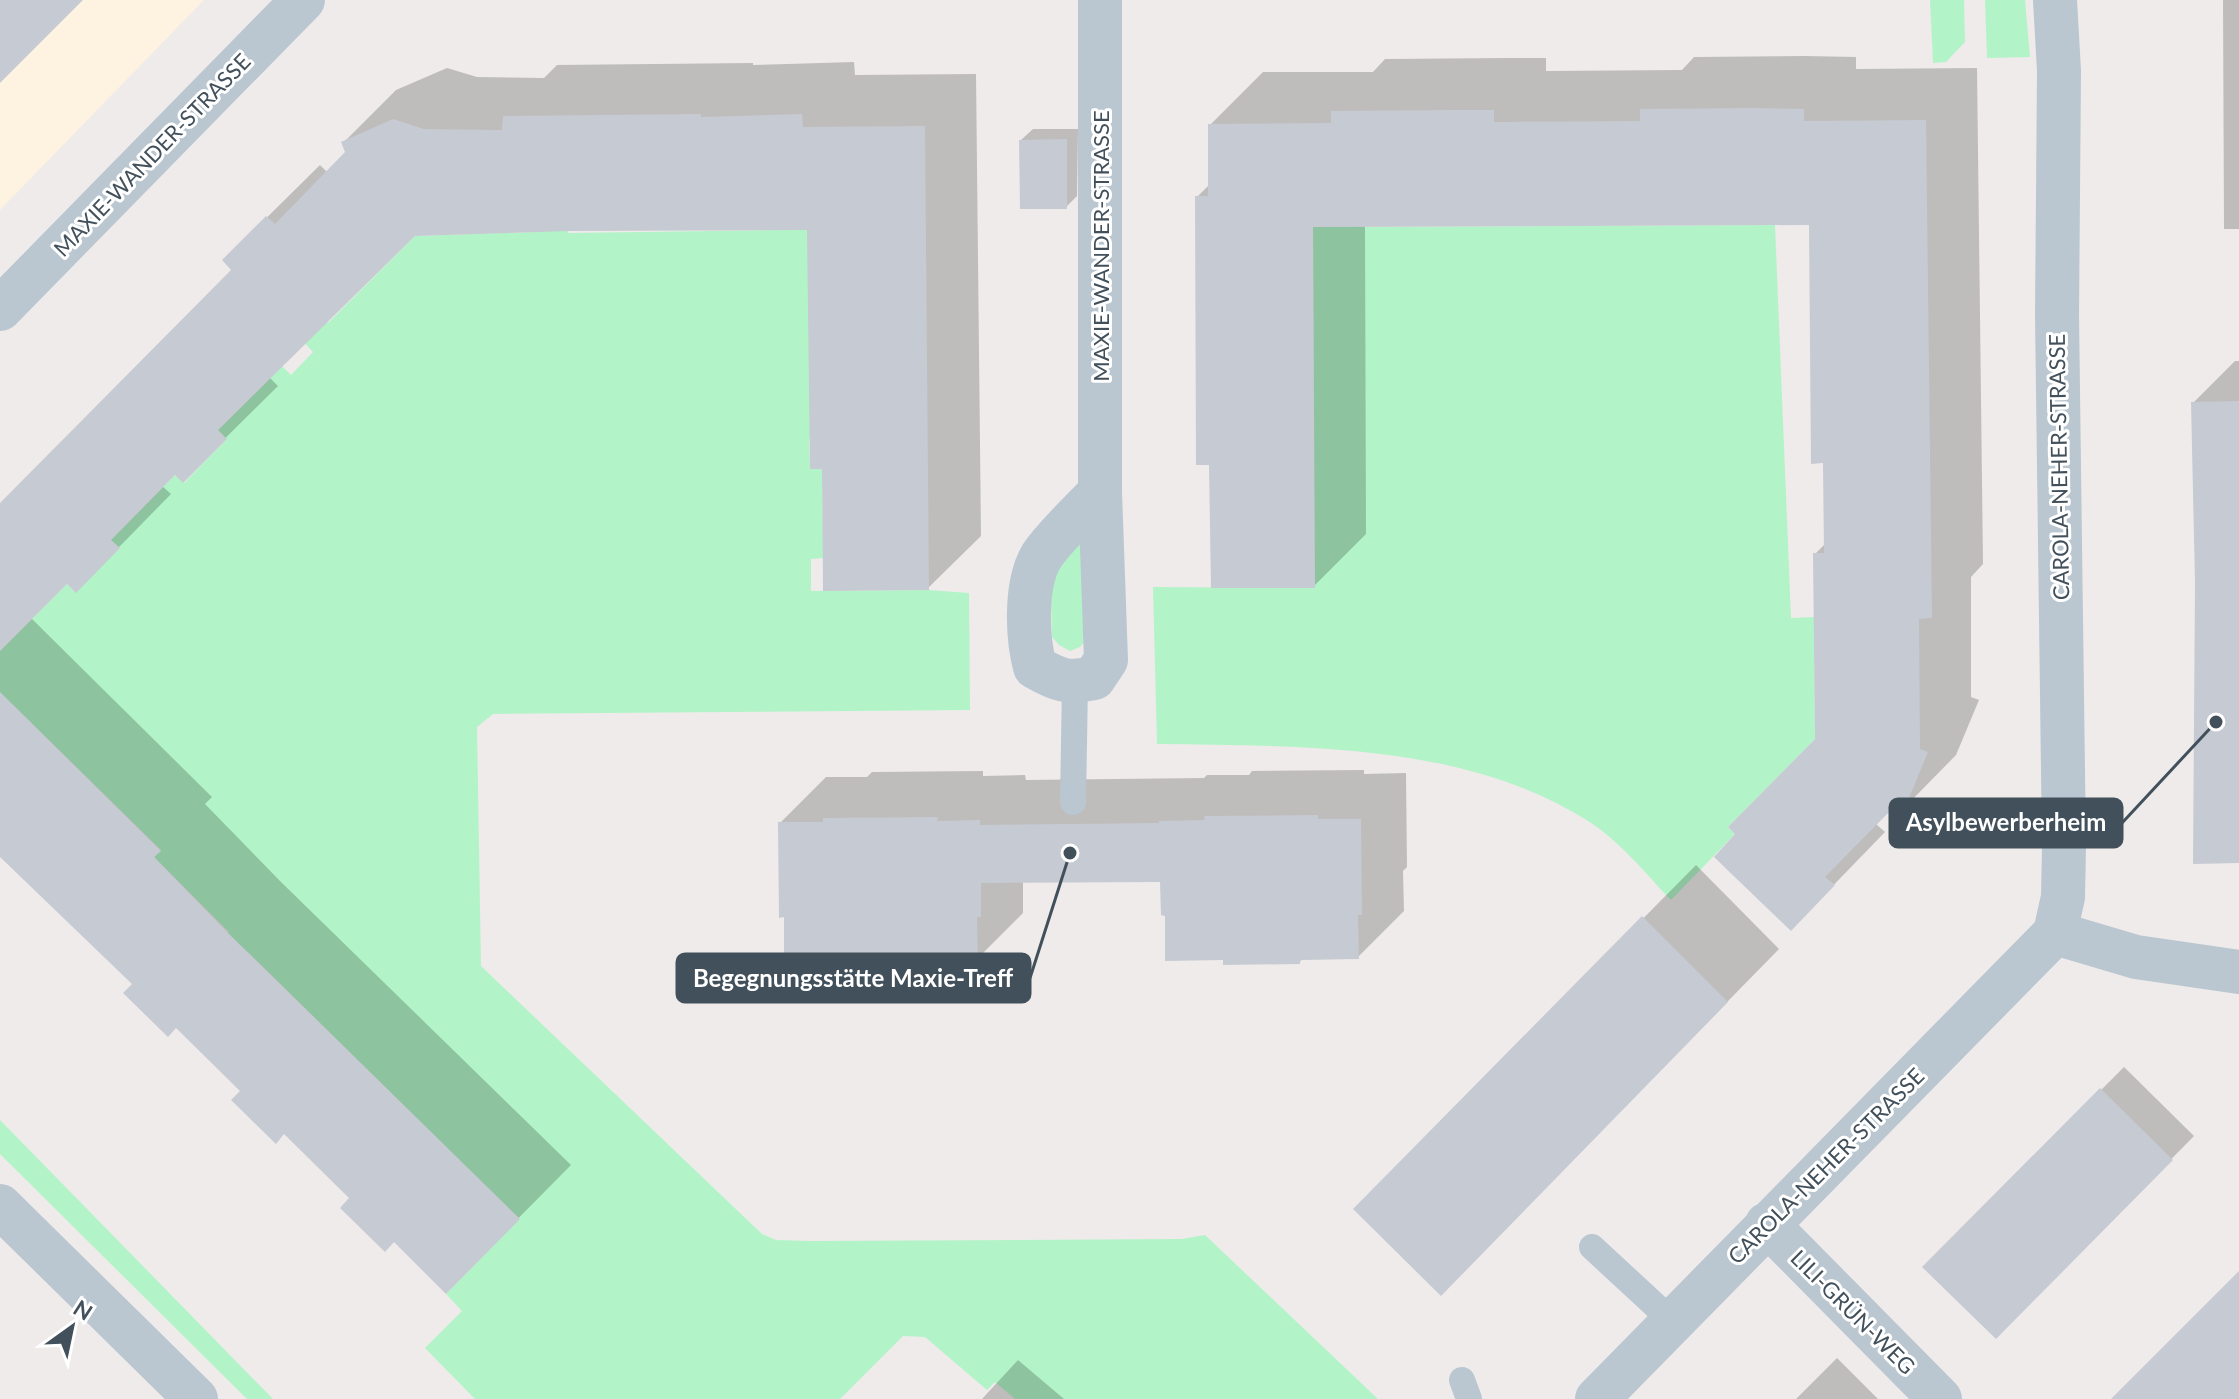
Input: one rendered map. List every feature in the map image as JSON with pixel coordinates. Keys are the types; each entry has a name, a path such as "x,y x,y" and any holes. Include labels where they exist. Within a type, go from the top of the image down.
{"street":[{"name":"MAXIE-WANDER-STRASSE","path":"0,309 303,0"},
{"name":"MAXIE-WANDER-STRASSE","path":"1075,683 1094,678 1106,660 1100,492 1100,0"},
{"name":"CAROLA-NEHER-STRASSE","path":"1597,1399 2055,933 2063,897 2064,847 2057,315 2059,71 2055,0"},
{"path":"1075,683 1057,679 1035,667 1028,641 1032,587 1041,557 1100,492"},
{"path":"2055,933 2136,957 2239,972"},
{"path":"0,1206 196,1399"},
{"name":"LILI-GRÜN-WEG","path":"1767,1224 1940,1399"}],"lane":[{"path":"1073,802 1075,683"},
{"path":"1592,1247 1672,1321"}],"shaded area":[{"path":"0,0 204,0 0,210"}],"green space":[{"path":"1930,0 1964,0 1965,42 1946,62 1933,63"},
{"path":"1985,0 2025,0 2030,57 1987,58"},
{"path":"1313,207 1362,227 1775,225 1791,618 1814,617 1815,739 1728,827 1735,834 1671,900 1600,829 1540,795 1488,776 1434,762 1323,748 1157,744 1153,587 1314,588"},
{"path":"821,212 822,438 809,439 810,468 822,469 823,558 811,559 811,591 929,590 969,593 970,710 493,714 477,727 481,966 762,1234 776,1240 810,1241 1182,1239 1205,1235 1378,1399 1015,1399 995,1382 987,1390 925,1337 903,1336 840,1399 475,1399 425,1348 462,1311 446,1294 519,1219 248,952 222,940 229,932 154,857 161,850 14,706 0,720 0,651 67,584 75,592 111,540 175,475 184,483 226,440 218,430 282,366 291,375 313,352 297,335 329,322 415,236 535,232 568,221 568,233 773,230"},
{"path":"1081,538 1087,639 1080,647 1070,651 1052,637 1050,570"},
{"path":"0,1120 273,1399 247,1399 0,1154"}],"building":[{"path":"0,0 83,0 0,83"},
{"path":"1640,109 1804,109 1804,121 1926,120 1932,618 1919,619 1920,749 1928,752 1904,810 1895,806 1825,877 1835,885 1791,931 1714,857 1735,834 1728,827 1815,739 1813,553 1824,553 1823,463 1811,464 1809,225 1313,227 1315,588 1211,588 1209,465 1196,465 1195,196 1208,196 1208,124 1331,123 1331,111 1453,110 1494,110 1494,122 1640,121"},
{"path":"701,114 701,117 802,114 803,127 925,126 929,590 823,591 822,469 810,469 807,230 568,231 415,236 218,430 227,439 183,483 175,475 111,540 120,548 76,593 67,584 0,651 0,503 231,270 222,260 266,216 275,224 345,152 341,142 393,119 424,129 502,130 503,116"},
{"path":"1067,139 1067,209 1020,209 1019,140"},
{"path":"2239,401 2239,863 2193,864 2195,582 2191,402"},
{"path":"0,692 161,851 154,857 228,933 520,1219 446,1294 394,1242 385,1252 340,1208 349,1198 284,1134 276,1144 231,1100 240,1091 176,1028 168,1037 123,993 132,984 0,857"},
{"path":"1318,815 1318,819 1361,819 1359,959 1223,965 1223,960 1165,961 1165,916 1161,915 1160,882 981,883 981,917 977,917 978,961 842,966 842,962 784,963 784,917 779,918 778,822 823,822 823,818 938,817 937,821 980,820 980,825 1159,823 1205,820 1204,816"},
{"path":"1642,916 1728,1002 1441,1296 1353,1209"},
{"path":"2100,1088 2173,1160 1996,1339 1922,1267"},
{"path":"2239,1271 2239,1399 2111,1399"}],"place":[{"name":"Asylbewerberheim","path":"2216,722"},
{"name":"Begegnungsstätte Maxie-Treff","path":"1070,853"}]}
